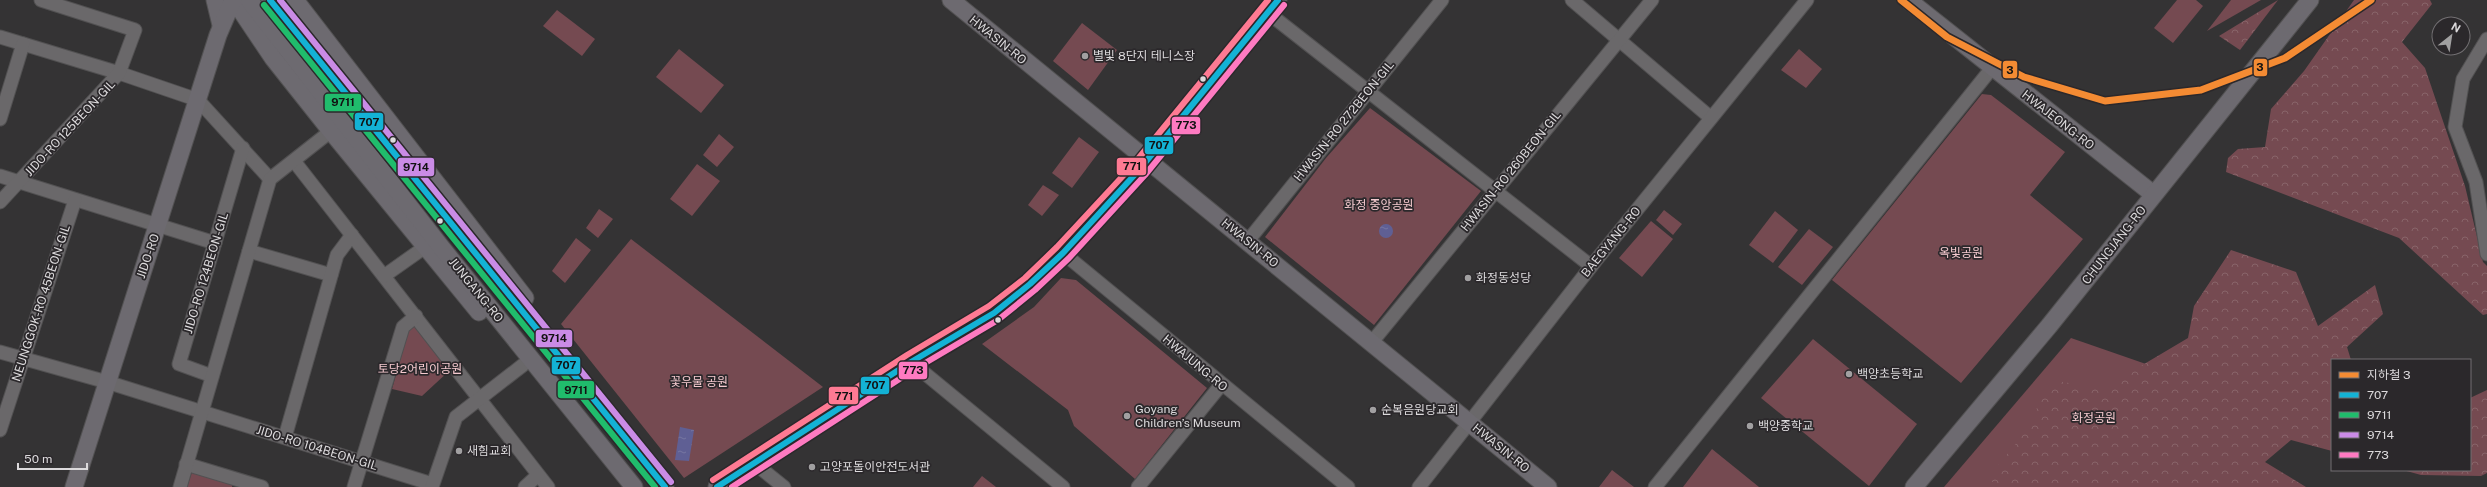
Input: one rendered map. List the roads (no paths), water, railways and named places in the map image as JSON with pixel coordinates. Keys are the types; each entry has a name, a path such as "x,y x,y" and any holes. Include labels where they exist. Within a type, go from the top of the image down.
{"main road":[{"path":"215,0 221,25"},
{"name":"JIDO-RO","path":"221,25 223,0"},
{"path":"233,0 274,58 331,132 425,247 523,365 577,416"},
{"name":"JIDO-RO","path":"74,487 159,225 221,25 233,0"},
{"name":"JUNGANG-RO","path":"249,0 319,91 634,487"},
{"name":"JUNGANG-RO","path":"270,0 665,487"},
{"path":"295,0 424,170 487,246 612,420"},
{"path":"308,0 310,18"},
{"name":"HWASIN-RO","path":"950,0 1372,342 1548,487"},
{"name":"HWAJEONG-RO","path":"1908,0 2153,194"},
{"name":"CHUNGJANG-RO","path":"1914,487 2049,326 2153,194 2310,0"},
{"path":"717,487 911,362 994,312 1030,284 1063,253 1146,160 1272,6"}],"street":[{"path":"41,0 135,30 120,73"},
{"name":"HWASIN-RO 272BEON-GIL","path":"1247,242 1367,91 1442,0"},
{"path":"1572,0 1712,118"},
{"name":"HWASIN-RO 260BEON-GIL","path":"1372,342 1652,0"},
{"name":"BAEGYANG-RO","path":"1418,487 1470,423 1591,266 1807,0"},
{"path":"1272,6 1367,91 1591,266"},
{"name":"JIDO-RO 125BEON-GIL","path":"0,37 120,73 198,100"},
{"path":"2487,39 2463,79 2455,126 2476,182 2487,254"},
{"path":"0,119 23,44"},
{"path":"1655,487 1992,68"},
{"name":"JIDO-RO 125BEON-GIL","path":"0,202 120,73"},
{"path":"198,100 270,179"},
{"path":"180,487 270,179 331,132"},
{"name":"JIDO-RO 124BEON-GIL","path":"212,376 179,364 243,148"},
{"path":"294,161 548,487"},
{"path":"0,176 215,243"},
{"name":"NEUNGGOK-RO 45BEON-GIL","path":"0,430 75,200"},
{"path":"285,437 337,255 352,235"},
{"path":"384,276 425,247"},
{"path":"249,251 331,276"},
{"name":"HWAJUNG-RO","path":"1063,253 1221,385 1348,487"},
{"path":"354,487 403,327 416,316"},
{"name":"JIDO-RO 104BEON-GIL","path":"0,352 107,382 285,437 432,486"},
{"path":"911,362 1063,487"},
{"path":"432,486 456,417 523,365"},
{"path":"1138,487 1221,385"},
{"path":"754,463 784,487"},
{"path":"186,464 262,487"},
{"path":"525,487 538,475"}],"water":[{"path":"1383,224 1389,224 1393,228 1393,234 1389,238 1383,238 1379,234 1379,228"},
{"path":"680,427 694,430 689,461 675,460"}],"metro line":[{"name":"3","path":"1901,0 1947,37 2024,77 2105,101 2201,90 2285,58 2371,0"}],"place":[{"name":"별빛 8단지 테니스장","path":"1085,56"},
{"name":"화정동성당","path":"1468,278"},
{"name":"백양초등학교","path":"1849,374"},
{"name":"순복음원당교회","path":"1373,410"},
{"name":"Goyang Children’s Museum","path":"1127,416"},
{"name":"백양중학교","path":"1750,426"},
{"name":"새힘교회","path":"459,451"},
{"name":"고양포돌이안전도서관","path":"812,467"}],"park label":[{"name":"화정 중앙공원","path":"1379,205"},
{"name":"옥빛공원","path":"1961,253"},
{"name":"토당2어린이공원","path":"420,369"},
{"name":"꽃우물 공원","path":"699,382"},
{"name":"화정공원","path":"2094,418"}]}
